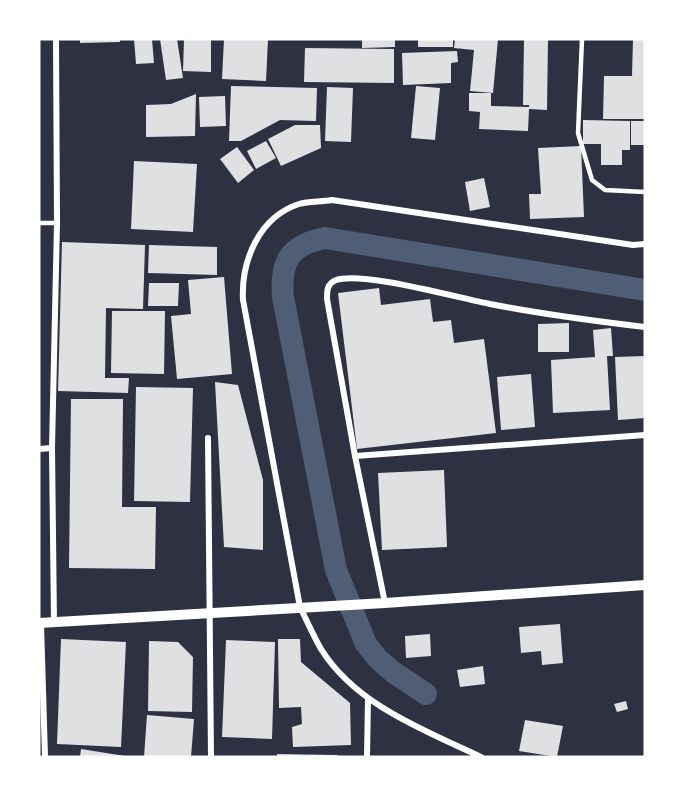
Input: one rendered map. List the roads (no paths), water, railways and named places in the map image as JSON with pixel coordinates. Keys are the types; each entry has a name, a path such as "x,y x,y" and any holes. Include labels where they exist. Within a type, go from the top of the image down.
{"street":[{"path":"54,622 52,448 57,223 57,39"},
{"path":"481,757 393,715 369,698 343,675 322,650 300,607 243,292 245,270 254,244 272,220 299,204 332,200 633,245 645,244"},
{"path":"385,603 355,456 327,299 329,284 336,280 352,279 394,284 491,304 645,327"},
{"path":"355,456 645,435"},
{"path":"208,438 211,757"},
{"path":"39,448 52,448"},
{"path":"45,757 40,623 645,585"},
{"path":"367,757 369,698"}],"lane":[{"path":"582,39 578,133 592,180 605,190 645,192"},
{"path":"39,223 57,223"}],"waterway":[{"path":"426,694 393,672 366,644 336,570 283,297 283,274 289,257 303,245 325,238 645,290"}]}
